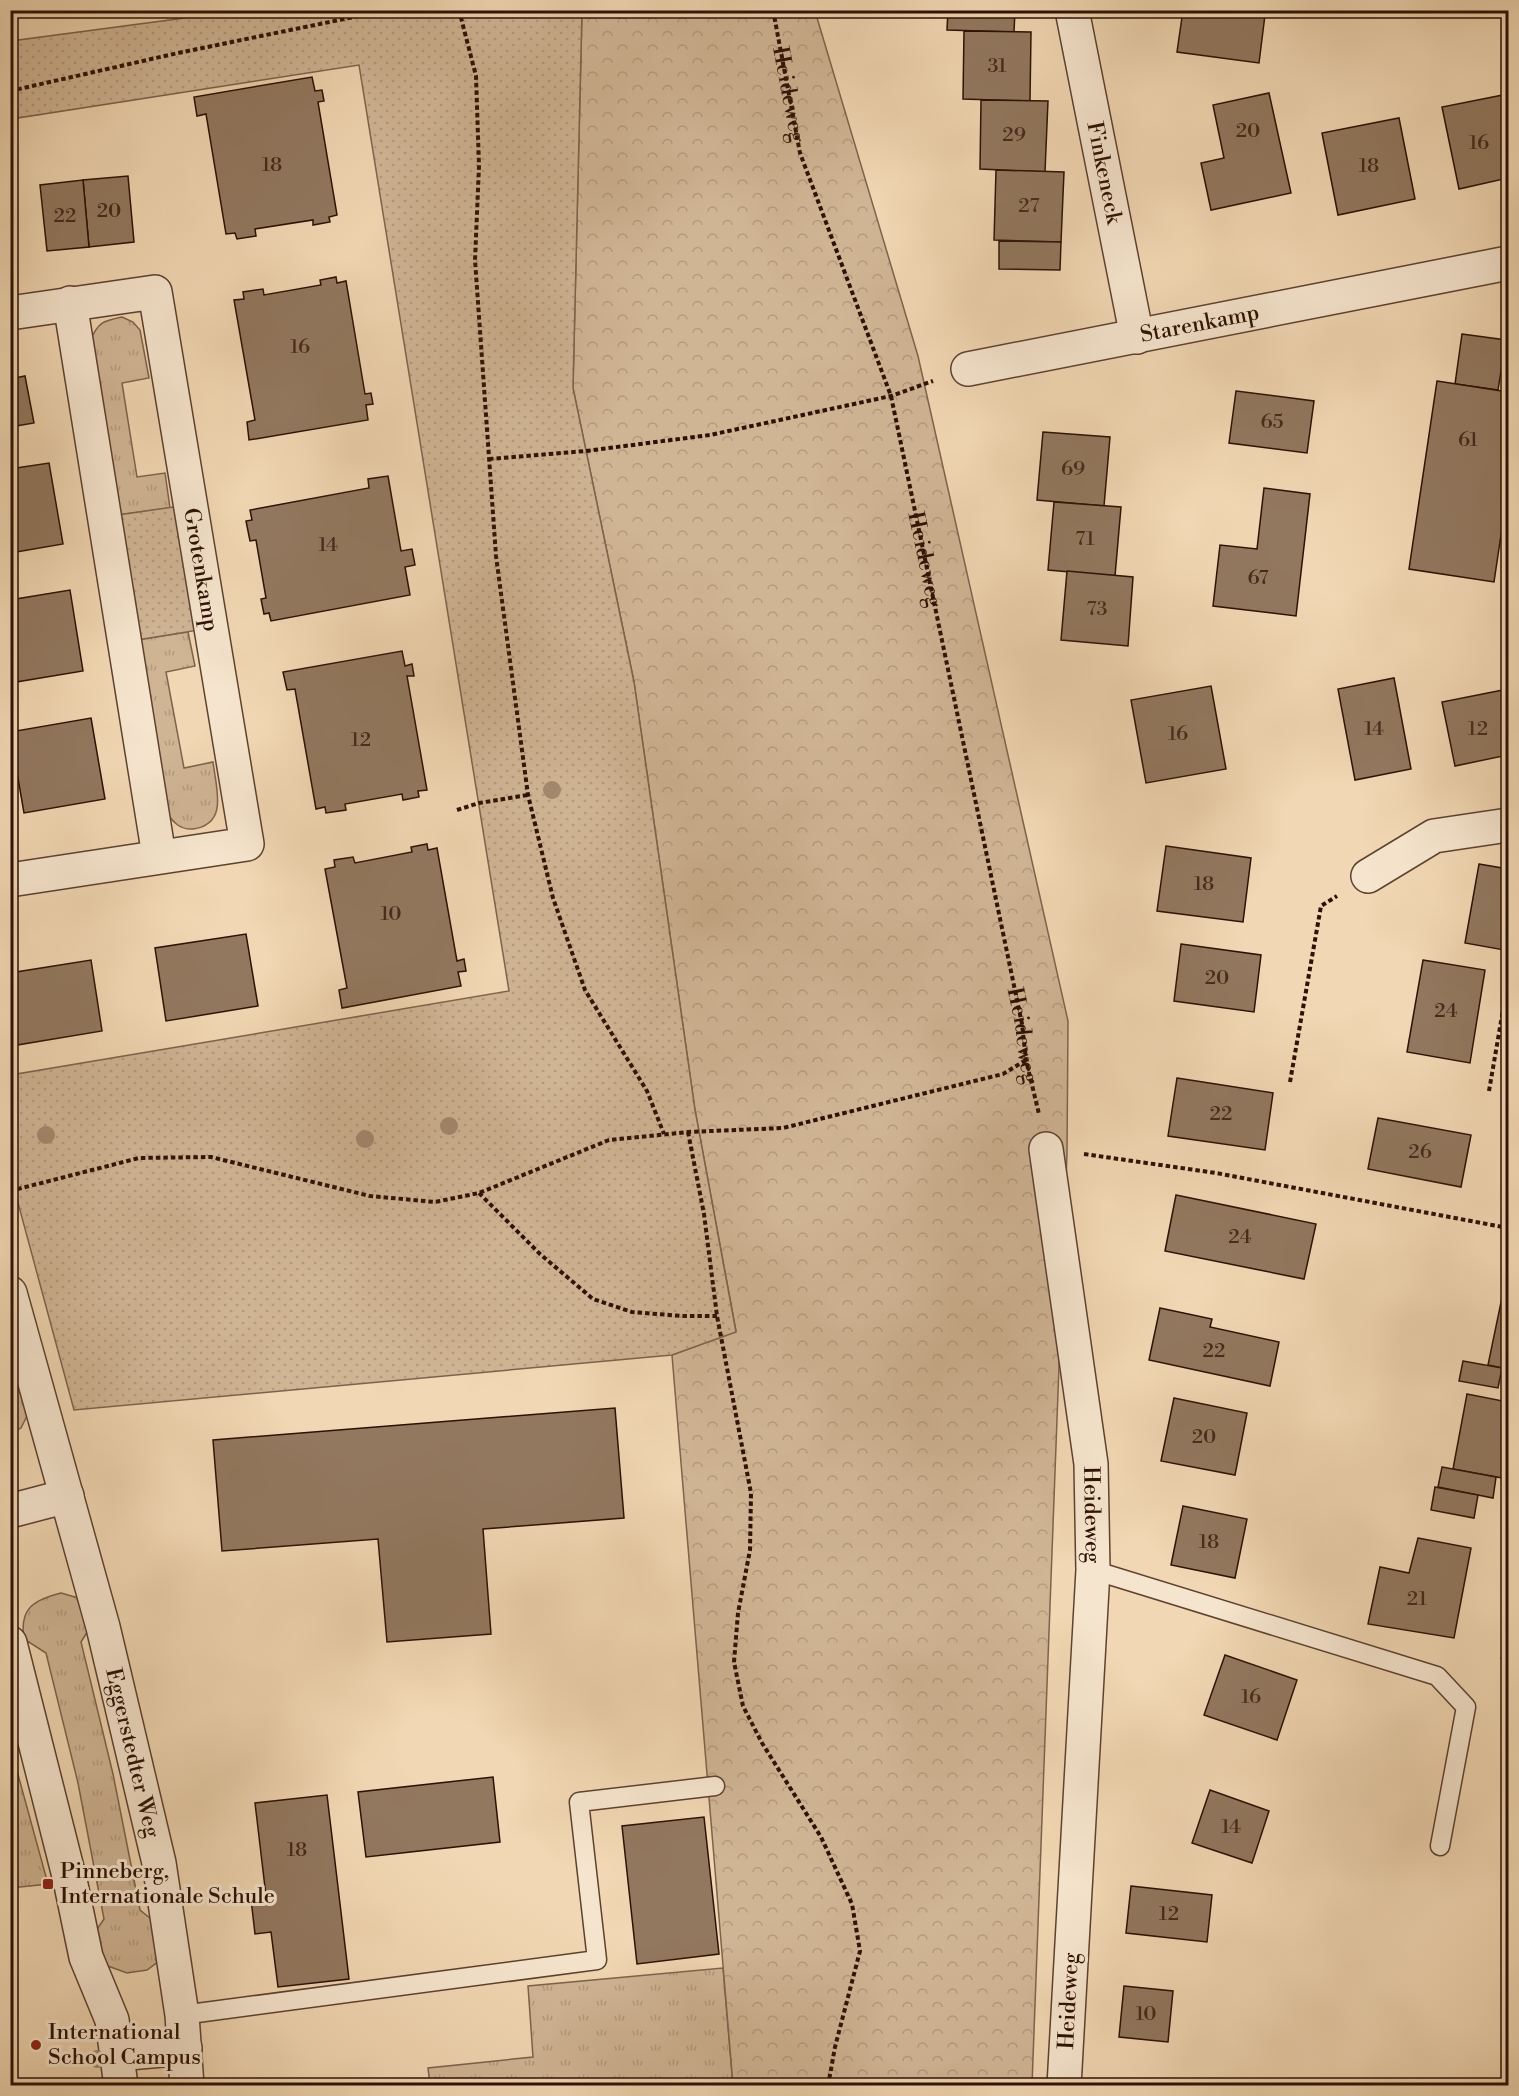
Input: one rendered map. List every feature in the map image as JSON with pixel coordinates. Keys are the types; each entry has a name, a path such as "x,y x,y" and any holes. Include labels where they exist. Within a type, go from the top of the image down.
{"street":[{"name":"Finkeneck","path":"1072,10 1137,337"},
{"name":"Starenkamp","path":"968,369 1509,263"},
{"name":"Grotenkamp","path":"10,313 154,292 247,844 10,880"},
{"path":"70,303 159,856"},
{"path":"1368,876 1434,836 1509,825"},
{"name":"Heideweg","path":"1046,1149 1091,1464 1093,1570 1064,2085"},
{"name":"Eggerstedter Weg","path":"10,1293 103,1627 159,1863 182,2015 187,2085"},
{"path":"10,1511 67,1496"},
{"path":"10,1642 70,1880 86,1957 112,2020 119,2070 185,2048"}],"lane":[{"path":"1093,1570 1437,1676 1466,1707 1440,1846"},
{"path":"182,2015 597,1960 579,1802 715,1786"}],"path":[{"path":"10,91 178,53 388,10"},
{"path":"459,10 476,76 479,166 475,260 496,556 528,795 553,898 585,990 647,1091 664,1134"},
{"name":"Heideweg","path":"773,10 800,153 891,396 1046,1149"},
{"path":"489,459 586,451 710,435 891,396 968,369"},
{"path":"457,810 479,803 528,795"},
{"path":"1290,1082 1321,906 1368,876"},
{"path":"1489,1091 1509,981"},
{"path":"10,1191 139,1158 212,1156 370,1196 435,1202 479,1193 609,1140 688,1132 783,1128 1003,1074 1026,1060"},
{"path":"688,1132 704,1214 717,1316 751,1493 750,1550 738,1613 734,1662 743,1706 762,1743 821,1837 852,1904 860,1952 835,2047 828,2085"},
{"path":"1046,1149 1216,1173 1509,1228"},
{"path":"479,1193 540,1254 593,1299 632,1312 717,1316"}],"green space":[{"path":"245,10 582,11 573,388 634,682 695,1110 736,1332 672,1355 74,1410 11,1177 11,1075 509,991 359,65 11,119 11,41"},
{"path":"582,11 815,11 918,356 1068,1021 1067,1153 1032,2085 733,2085 672,1355 736,1331 695,1110 634,682 573,388"},
{"path":"122,317 133,322 140,330 149,378 122,383 137,477 165,473 170,508 118,515 90,341 102,323"},
{"path":"180,506 199,630 137,640 118,515"},
{"path":"188,632 195,666 166,672 184,768 213,762 218,803 212,820 204,826 193,829 177,825 167,813 137,640"},
{"path":"10,1339 28,1414 21,1428 11,1433"},
{"path":"61,1593 78,1598 94,1621 81,1642 113,1774 140,1910 160,1926 159,1961 147,1970 127,1973 108,1966 96,1955 91,1938 104,1919 78,1783 46,1653 24,1639 23,1628 26,1613 30,1607 36,1602"},
{"path":"11,1749 48,1884 11,1888"},
{"path":"723,1968 733,2085 430,2085 428,2068 533,2057 528,1986"}],"building":[{"path":"948,10 1015,10 1014,32 947,30"},
{"path":"1183,10 1232,10 1265,15 1259,63 1177,52"},
{"path":"1399,10 1458,10 1457,17"},
{"path":"964,31 1031,32 1030,101 963,99"},
{"path":"312,77 315,91 322,90 324,101 318,102 337,215 329,217 330,222 313,225 313,220 255,229 256,236 237,239 235,233 226,234 206,114 197,116 194,97"},
{"path":"1269,93 1291,193 1211,210 1201,163 1224,158 1213,105"},
{"path":"1508,94 1508,178 1459,189 1442,107"},
{"path":"981,100 1048,101 1045,172 980,169"},
{"path":"1399,118 1415,199 1338,215 1322,133"},
{"path":"996,170 1064,172 1061,242 994,240"},
{"path":"128,176 134,242 89,247 83,180"},
{"path":"83,180 89,247 47,251 40,185"},
{"path":"999,241 1061,242 1060,270 999,269"},
{"path":"336,277 337,283 346,281 365,394 371,393 373,404 366,405 368,420 249,440 247,422 255,420 234,300 244,299 243,292 263,289 264,295 321,285 320,280"},
{"path":"1462,334 1506,340 1498,390 1455,384"},
{"path":"25,376 34,423 10,427 10,379"},
{"path":"1437,381 1508,392 1508,488 1494,582 1409,569"},
{"path":"1236,391 1314,401 1307,453 1229,443"},
{"path":"1043,432 1110,437 1104,506 1037,500"},
{"path":"49,463 63,544 10,553 10,469"},
{"path":"388,476 401,551 412,549 415,565 405,567 410,595 271,621 269,613 264,614 261,599 266,598 256,540 250,541 246,521 252,520 250,510 369,488 368,479"},
{"path":"1264,488 1310,494 1296,616 1213,606 1220,545 1257,549"},
{"path":"1054,502 1121,507 1115,576 1048,570"},
{"path":"1067,571 1133,577 1128,646 1061,640"},
{"path":"70,590 83,671 10,683 10,600"},
{"path":"402,651 405,666 412,664 414,676 407,676 427,790 418,791 419,797 403,800 402,794 345,804 346,810 326,813 325,807 316,809 295,689 287,690 283,672"},
{"path":"1394,678 1411,769 1355,780 1338,689"},
{"path":"1211,686 1226,769 1146,783 1131,700"},
{"path":"1508,689 1508,755 1455,766 1442,702"},
{"path":"91,718 105,799 24,813 10,732"},
{"path":"427,844 428,850 437,848 457,961 464,959 466,971 458,972 461,986 342,1008 339,990 347,988 325,869 335,867 334,860 353,857 355,863 412,852 411,847"},
{"path":"1166,846 1251,858 1243,922 1157,911"},
{"path":"1479,864 1508,869 1508,923 1504,950 1465,943"},
{"path":"246,934 258,1006 166,1021 155,948"},
{"path":"1181,944 1261,955 1254,1012 1174,1001"},
{"path":"91,960 102,1031 11,1046 10,973"},
{"path":"1423,960 1485,970 1470,1063 1407,1052"},
{"path":"1177,1078 1273,1093 1265,1150 1168,1136"},
{"path":"1378,1118 1471,1135 1461,1187 1368,1169"},
{"path":"1176,1195 1316,1224 1304,1279 1165,1251"},
{"path":"1505,1283 1508,1284 1508,1369 1488,1365"},
{"path":"1160,1308 1212,1319 1210,1327 1279,1342 1270,1386 1149,1360"},
{"path":"1463,1361 1502,1368 1498,1388 1459,1381"},
{"path":"1467,1394 1508,1402 1508,1479 1453,1469"},
{"path":"1174,1398 1247,1413 1235,1475 1161,1461"},
{"path":"615,1408 624,1518 483,1529 491,1634 387,1642 378,1539 222,1551 213,1440"},
{"path":"1442,1467 1496,1477 1493,1498 1438,1487"},
{"path":"1435,1487 1478,1495 1474,1518 1431,1510"},
{"path":"1183,1506 1247,1519 1235,1578 1171,1565"},
{"path":"1418,1538 1471,1548 1454,1638 1368,1624 1380,1567 1409,1573"},
{"path":"1508,1645 1508,1663 1501,1658"},
{"path":"1225,1655 1297,1680 1277,1740 1204,1715"},
{"path":"493,1777 500,1842 366,1857 358,1792"},
{"path":"1210,1790 1269,1811 1252,1863 1192,1843"},
{"path":"327,1795 349,1979 278,1987 271,1932 255,1934 251,1899 266,1896 255,1803"},
{"path":"704,1817 719,1954 637,1964 622,1826"},
{"path":"1131,1886 1212,1895 1207,1942 1126,1933"},
{"path":"1124,1986 1173,1991 1168,2042 1119,2037"},
{"path":"413,2083 413,2086 388,2086"}],"place":[{"name":"Pinneberg, Internationale Schule","path":"48,1884"},
{"name":"International School Campus","path":"36,2045"}]}
